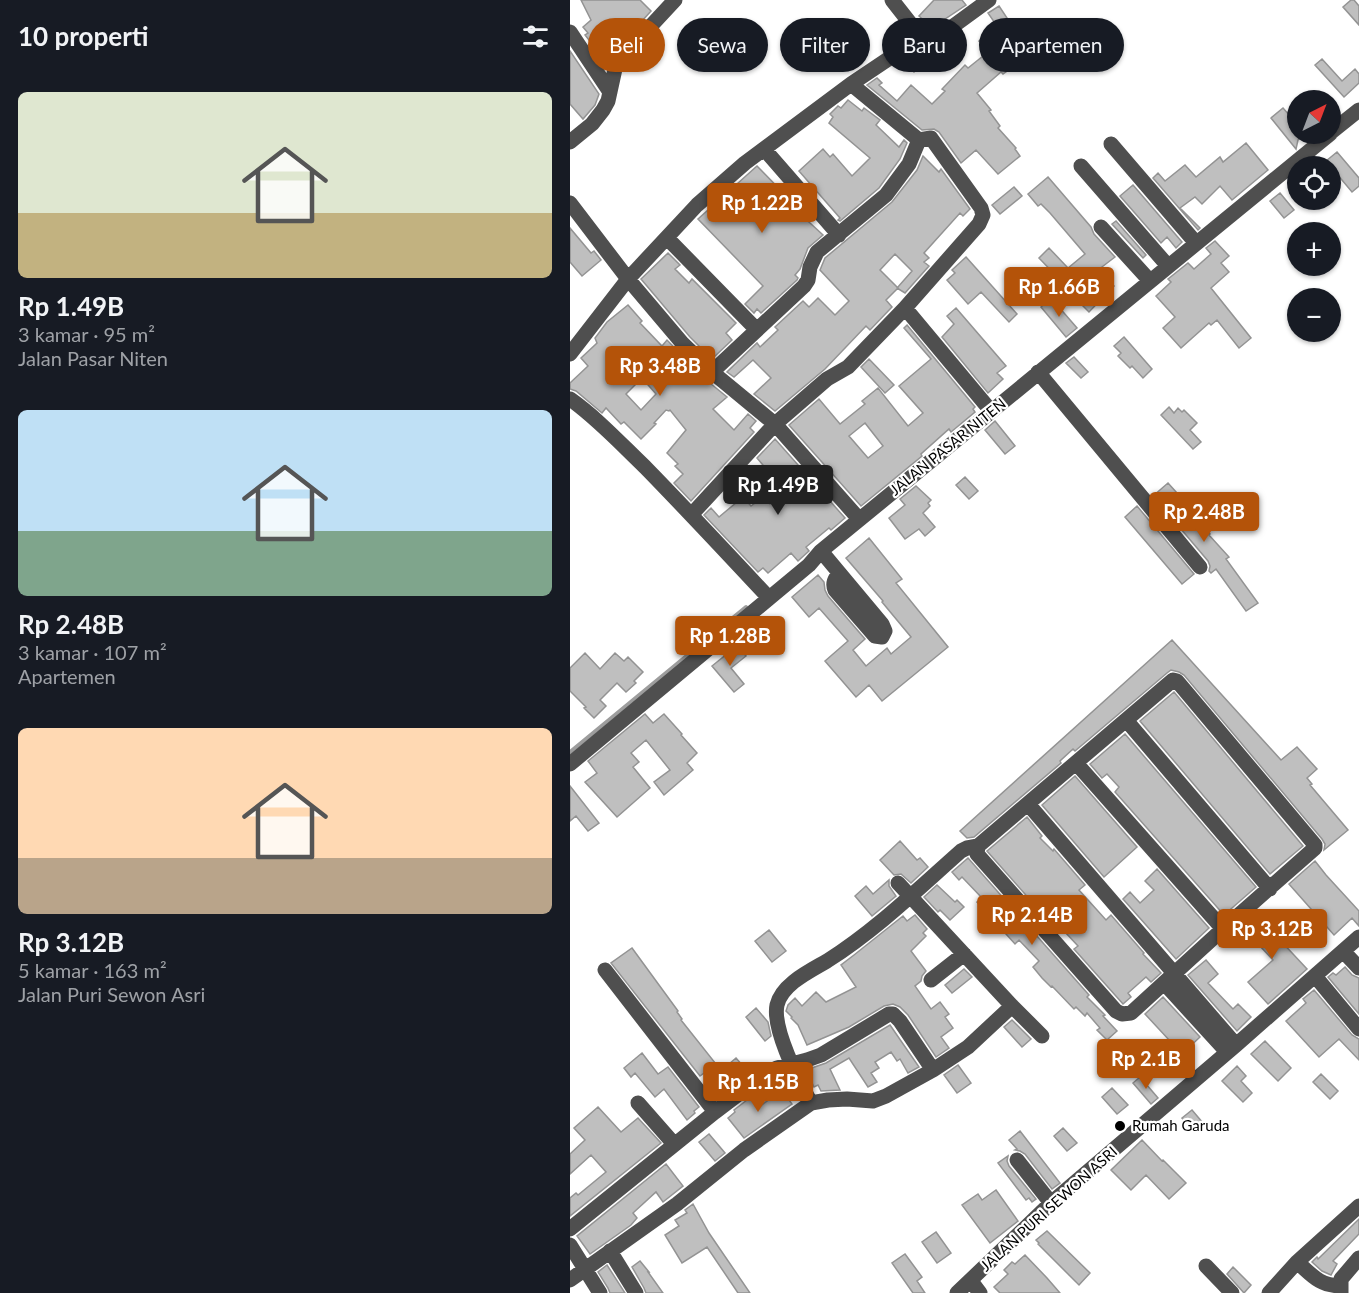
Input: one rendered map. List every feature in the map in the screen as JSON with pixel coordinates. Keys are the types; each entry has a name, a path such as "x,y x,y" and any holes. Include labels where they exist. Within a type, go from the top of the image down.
{"street":[{"path":"571,140 592,124 603,110 608,101 615,69 622,57 675,0"},
{"path":"892,0 906,18"},
{"path":"964,18 989,0"},
{"path":"570,32 610,92"},
{"path":"570,354 628,279 697,205 764,149 882,63"},
{"path":"692,514 775,424 827,379 849,367 905,308 979,224 983,215 981,208 932,138 919,140 851,84"},
{"name":"JALAN PASAR NITEN","path":"1341,124 1359,110"},
{"path":"712,372 804,286 817,252 886,195 909,164 919,140"},
{"path":"1111,144 1196,243"},
{"name":"JALAN PASAR NITEN","path":"570,764 808,565 821,551 1317,144"},
{"path":"764,149 839,235"},
{"path":"1081,166 1168,266"},
{"path":"570,203 628,279 683,344 712,372 775,424 860,519"},
{"path":"1101,227 1150,281"},
{"path":"667,238 757,330"},
{"path":"905,308 991,411"},
{"path":"1038,372 1200,567"},
{"path":"570,399 626,448 692,514 769,598"},
{"path":"821,551 839,573"},
{"path":"811,1103 791,1064 776,1020 777,1003 781,995 801,977 839,953 910,897 961,851 978,846 1171,681 1175,680 1316,845 1315,849 1131,1013 1122,1014 1116,1011 977,854 978,846"},
{"path":"1126,720 1270,889"},
{"path":"1076,763 1223,929"},
{"path":"1028,804 1169,978 1232,1048"},
{"path":"898,883 1042,1036"},
{"name":"JALAN PURI SEWON ASRI","path":"957,1293 975,1287 1051,1203 1218,1070 1232,1048 1359,938"},
{"path":"1343,951 1359,968"},
{"path":"931,980 964,954"},
{"path":"605,970 715,1112"},
{"path":"1315,976 1359,1029"},
{"path":"570,1280 677,1204 744,1150 811,1103 847,1099 873,1101 886,1096 968,1047 1012,1006"},
{"path":"570,1229 765,1074 821,1054 889,1014 893,1014 900,1021 933,1070"},
{"path":"638,1103 675,1144"},
{"path":"1017,1160 1051,1203"},
{"path":"1269,1293 1298,1262 1359,1206"},
{"path":"570,1245 600,1293"},
{"path":"610,1251 636,1293"},
{"path":"1298,1262 1318,1280 1338,1287 1341,1279 1359,1258"},
{"path":"1206,1266 1232,1293"}],"building":[{"path":"581,0 640,0 651,11 645,18 590,18"},
{"path":"934,0 962,0 966,5 946,18 921,18 919,16"},
{"path":"1351,0 1359,6 1359,25 1343,7"},
{"path":"999,6 1007,18 991,18 988,13"},
{"path":"588,23 588,33 583,27"},
{"path":"570,51 599,94 595,105 583,119 570,104"},
{"path":"979,59 979,72 1001,72 977,93 991,110 989,111 1000,126 998,128 1020,156 998,174 976,150 961,163 939,132 934,129 922,130 867,85 877,78 882,83 879,85 897,101 911,85 932,104 958,72 967,72 968,68"},
{"path":"1322,59 1342,81 1355,69 1359,74 1359,83 1344,97 1341,90 1338,90 1315,65"},
{"path":"848,100 862,111 864,108 880,120 876,125 899,147 904,140 907,143 900,159 879,188 840,221 838,220 840,218 799,171 823,149 830,157 833,154 852,176 870,158 829,123 833,117 830,114 838,106 841,108"},
{"path":"1283,108 1287,113 1287,138 1271,118"},
{"path":"1246,143 1268,170 1232,200 1220,186 1202,204 1195,197 1180,208 1200,228 1198,230 1153,178 1158,173 1165,181 1185,165 1196,177 1220,157 1223,162"},
{"path":"923,156 939,172 941,169 970,209 963,216 960,213 924,253 929,258 924,262 929,266 905,293 898,288 886,300 892,307 870,330 866,326 825,369 775,411 754,394 771,378 753,360 734,377 727,372 757,343 760,347 778,330 775,327 803,301 809,307 818,298 835,315 849,301 820,270 825,258 892,202 917,170","holes":["895,254 912,271 897,287 880,270"]},
{"path":"1341,157 1359,178 1359,186 1352,192 1341,179"},
{"path":"757,166 799,209 797,211 823,235 808,248 800,269 795,275 797,280 761,313 757,309 754,313 745,304 763,286 698,219"},
{"path":"1048,177 1115,257 1098,270 1114,286 1089,312 1039,258 1049,248 1068,268 1085,254 1050,213 1041,204 1038,206 1028,194"},
{"path":"1133,185 1182,242 1176,248 1167,237 1161,243 1120,196"},
{"path":"1014,187 1022,196 1000,214 992,205"},
{"path":"1280,193 1287,202 1287,210 1294,210 1284,218 1270,201"},
{"path":"1116,221 1146,255 1143,258 1112,224"},
{"path":"570,228 591,253 594,251 601,260 582,276 570,262"},
{"path":"1215,241 1229,256 1221,263 1229,272 1211,288 1251,338 1239,348 1217,320 1211,325 1209,323 1181,348 1163,328 1175,317 1156,296 1171,282 1168,279 1188,263 1194,269 1211,254 1206,248"},
{"path":"668,253 680,265 675,269 689,283 692,279 736,323 726,333 732,340 712,359 690,337 641,279"},
{"path":"966,257 1017,314 1009,322 981,292 968,304 947,280 955,273 952,270"},
{"path":"1051,298 1077,328 1066,337 1041,307"},
{"path":"628,305 642,321 640,323 662,346 667,340 705,379 727,397 713,409 734,430 748,414 756,421 750,428 754,432 691,501 674,483 683,474 675,466 678,464 667,453 686,430 670,410 666,410 641,439 624,422 621,424 606,408 602,413 576,391 570,389 570,383 588,366 581,358 597,343 595,338 607,322","holes":["642,378 656,394 641,410 626,394"]},
{"path":"956,308 1006,366 997,373 1003,379 988,393 942,337 954,324 947,316"},
{"path":"907,325 975,407 973,409 975,412 951,432 949,429 921,454 922,456 861,506 789,425 819,399 840,424 865,404 862,401 878,388 908,426 923,413 899,386 931,359 904,328","holes":["865,423 883,446 868,458 849,436"]},
{"path":"1124,337 1152,369 1143,378 1118,356 1121,353 1114,346"},
{"path":"1074,357 1088,372 1081,378 1066,363"},
{"path":"869,359 894,385 885,393 861,367"},
{"path":"1169,407 1174,413 1178,408 1182,412 1184,410 1197,423 1190,430 1201,442 1193,449 1161,415"},
{"path":"995,421 1015,446 1005,454 985,430"},
{"path":"775,439 845,518 806,547 809,551 798,561 791,553 768,573 763,568 758,572 704,515 711,508 719,517 743,497 751,506 764,496 770,504 785,491 757,458"},
{"path":"965,477 978,491 969,499 956,485"},
{"path":"1168,483 1229,557 1226,559 1258,603 1246,611 1216,569 1211,573 1209,571 1208,561 1153,496"},
{"path":"916,486 931,500 928,503 930,506 923,513 935,527 925,536 919,529 905,539 889,518 905,505 900,499"},
{"path":"1137,506 1194,574 1182,584 1125,517"},
{"path":"869,538 902,579 896,583 948,647 882,701 869,685 856,697 825,661 848,641 819,608 809,617 792,597 818,575 824,582 828,596 865,639 853,650 866,666 887,648 891,654 911,637 846,558"},
{"path":"1172,640 1281,760 1297,747 1317,769 1307,778 1312,784 1310,785 1348,830 1324,850 1325,844 1322,839 1184,675 1171,670 1075,751 1073,749 1060,761 1061,763 974,837 967,838 960,831"},
{"path":"735,643 746,656 731,668 744,684 734,692 712,666 728,653 726,650"},
{"path":"585,653 600,669 615,653 624,661 628,657 643,672 626,692 617,683 600,700 606,706 594,718 570,691 570,668"},
{"path":"1174,692 1303,846 1270,874 1140,721"},
{"path":"645,714 653,723 664,714 682,734 697,753 687,763 693,770 664,795 654,782 670,770 646,740 631,753 639,762 633,767 650,788 617,817 585,782 597,773 588,761"},
{"path":"1125,734 1256,887 1224,915 1115,792 1119,787 1107,774 1102,778 1090,764"},
{"path":"1075,776 1137,847 1104,877 1042,805"},
{"path":"570,786 599,823 588,831 576,816 570,821"},
{"path":"1027,817 1042,836 1040,838 1053,851 1054,849 1085,885 1079,890 1106,920 1111,915 1161,973 1151,982 1146,977 1128,993 1131,997 1123,1004 1074,949 1078,946 1050,916 1047,919 987,851"},
{"path":"900,841 917,860 920,858 928,867 911,883 901,874 894,875 880,860"},
{"path":"968,858 1105,1015 1103,1016 1117,1031 1107,1040 1097,1030 1100,1028 1087,1013 1085,1016 1076,1007 1074,1009 1042,978 1033,967 1039,961 1019,940 1015,944 977,902 982,898 962,877 959,880 952,872"},
{"path":"1315,861 1359,911 1359,926 1352,918 1334,935 1289,884"},
{"path":"1157,869 1209,928 1176,959 1123,899 1130,892 1140,903 1154,890 1145,881"},
{"path":"889,880 889,886 896,896 872,916 855,896 866,886 873,894"},
{"path":"937,885 955,902 957,900 964,907 950,920 940,910 938,912 924,897"},
{"path":"1258,911 1282,936 1279,939 1307,969 1268,1004 1248,982 1273,960 1241,926"},
{"path":"915,915 927,929 923,933 926,936 911,951 926,971 921,981 915,986 931,1009 940,1002 949,1014 945,1017 953,1028 941,1037 949,1048 936,1057 908,1015 893,1004 884,1006 849,1027 807,1045 798,1025 786,1011 788,1005 795,998 802,1006 816,992 826,1002 856,987 841,965 903,916 907,921"},
{"path":"769,930 786,951 772,962 755,941"},
{"path":"632,948 678,1011 681,1020 716,1064 700,1076 611,963"},
{"path":"1206,960 1218,974 1208,983 1233,1009 1238,1004 1251,1017 1237,1031 1188,975"},
{"path":"1345,967 1352,975 1359,978 1359,1014 1328,977 1333,973 1336,975"},
{"path":"964,969 972,977 952,993 945,985"},
{"path":"1314,990 1352,1035 1359,1039 1359,1060 1339,1039 1319,1057 1286,1021 1306,1003 1303,999"},
{"path":"1163,997 1200,1037 1182,1054 1145,1014"},
{"path":"756,1008 768,1022 771,1036 765,1041 746,1017"},
{"path":"1012,1020 1031,1039 1022,1047 1004,1027"},
{"path":"890,1025 919,1067 908,1073 900,1059 897,1061 891,1052 875,1062 879,1068 871,1073 877,1082 868,1087 849,1058 830,1069 840,1090 821,1091 818,1085 814,1087 806,1070 826,1063"},
{"path":"1265,1041 1291,1068 1278,1081 1251,1054"},
{"path":"642,1053 658,1074 668,1067 699,1107 687,1120 664,1089 655,1097 635,1073 631,1077 624,1068"},
{"path":"736,1058 749,1073 735,1085 722,1070"},
{"path":"958,1065 971,1083 957,1093 944,1075"},
{"path":"1237,1066 1246,1076 1241,1081 1252,1093 1243,1102 1222,1081"},
{"path":"1321,1074 1338,1091 1330,1099 1313,1082"},
{"path":"1140,1077 1158,1098 1151,1104 1133,1083"},
{"path":"1112,1088 1128,1105 1117,1114 1102,1097"},
{"path":"782,1090 792,1104 744,1138 728,1118 735,1112 734,1110 751,1097 759,1107"},
{"path":"598,1107 621,1132 638,1118 661,1143 570,1216 570,1198 576,1193 578,1195 606,1172 591,1155 570,1174 570,1154 585,1140 574,1128"},
{"path":"1192,1110 1203,1123 1194,1132 1182,1118"},
{"path":"1063,1128 1077,1143 1067,1151 1054,1136"},
{"path":"1020,1131 1060,1183 1052,1189 1025,1154 1015,1150 1017,1149 1009,1140"},
{"path":"709,1134 725,1153 715,1161 699,1142"},
{"path":"1142,1140 1186,1183 1169,1199 1146,1175 1131,1190 1111,1170"},
{"path":"1008,1156 1009,1166 1036,1199 1032,1202 1029,1198 1026,1200 998,1163"},
{"path":"666,1164 683,1186 663,1202 656,1192 633,1213 637,1218 631,1225 590,1254 577,1236"},
{"path":"996,1190 1018,1221 990,1243 962,1205 978,1194 982,1200"},
{"path":"693,1204 709,1233 750,1293 738,1293 707,1247 682,1263 665,1235 679,1226 675,1220 687,1213 685,1210"},
{"path":"1359,1219 1359,1234 1333,1261 1337,1264 1331,1275 1322,1271 1312,1262 1317,1257 1318,1259"},
{"path":"1047,1231 1090,1273 1079,1285 1038,1244 1036,1240"},
{"path":"936,1232 951,1253 937,1263 922,1242"},
{"path":"905,1254 922,1277 917,1281 925,1293 913,1293 892,1263"},
{"path":"1025,1255 1060,1293 1000,1293 994,1287 1008,1274 1004,1270 1012,1262 1015,1264"},
{"path":"640,1261 663,1293 646,1293 632,1267"},
{"path":"607,1265 625,1293 610,1293 598,1272"},
{"path":"1233,1267 1251,1285 1244,1293 1227,1274"}],"waterway":[{"path":"570,752 746,607"}],"place":[{"name":"Rumah Garuda","path":"1120,1126"}]}
